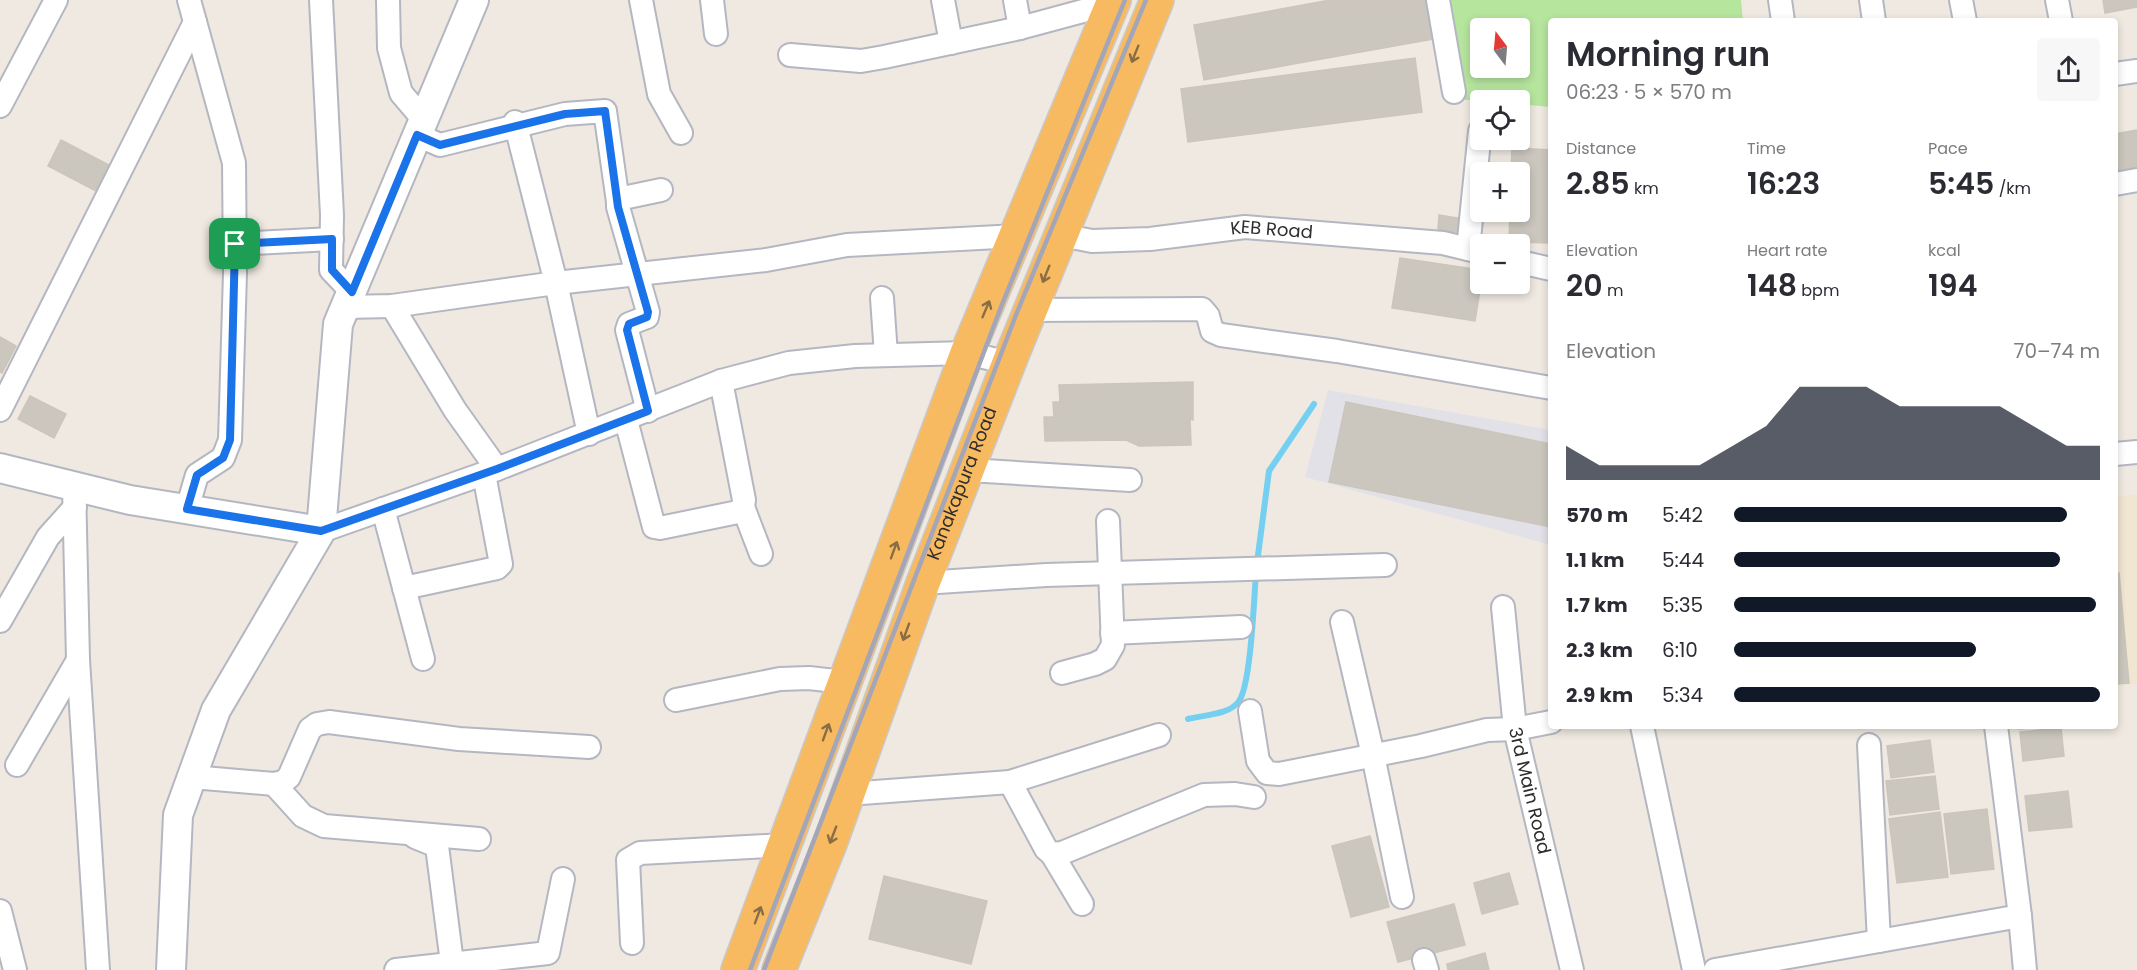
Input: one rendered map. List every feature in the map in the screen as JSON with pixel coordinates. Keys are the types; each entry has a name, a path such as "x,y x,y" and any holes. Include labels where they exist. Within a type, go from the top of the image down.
{"highway":[{"name":"Kanakapura Road","path":"779,970 848,794 923,583 1009,363 1157,0"},
{"path":"738,970 967,353 1017,236 1104,3"}],"street":[{"path":"0,106 56,0"},
{"path":"187,509 197,475 223,458 230,440 235,244 234,163 189,0"},
{"path":"321,0 332,270 349,300"},
{"path":"388,0 389,48 401,93 421,127 440,145 534,120 565,114 605,111 618,207 648,312 647,317 629,324 627,330 648,411"},
{"path":"171,970 178,815 216,710 321,531 338,324 474,0"},
{"path":"641,0 659,94 681,133"},
{"path":"712,0 716,34"},
{"path":"943,0 951,43"},
{"path":"1015,0 1020,28"},
{"path":"1438,0 1454,92"},
{"path":"1780,0 1783,18"},
{"path":"1870,0 1873,18"},
{"path":"1961,0 1964,18"},
{"path":"2057,0 2060,18"},
{"path":"790,55 861,61 1020,28 1104,3"},
{"path":"0,410 195,22"},
{"path":"2118,74 2137,71"},
{"path":"516,124 556,283 590,434"},
{"path":"1475,234 1479,150"},
{"path":"2118,183 2137,180"},
{"path":"618,202 622,198 661,190"},
{"name":"KEB Road","path":"1061,235 1092,241 1150,239 1245,227 1443,243 1470,250"},
{"path":"349,300 392,306 556,283 766,260 847,245 1017,236"},
{"path":"235,244 332,239"},
{"path":"1530,264 1548,268"},
{"path":"882,298 886,355"},
{"path":"392,306 490,472 501,564 497,568 404,588"},
{"path":"1031,310 1202,309 1206,312 1212,330 1221,335 1337,351 1548,387"},
{"path":"0,468 75,497 130,500 321,531 490,472 721,381 789,363 855,356 967,353 1009,363"},
{"path":"721,381 744,500 743,507 760,554"},
{"path":"626,420 654,527 660,528 738,512 743,507"},
{"path":"2118,454 2137,452"},
{"path":"969,470 1130,480"},
{"path":"0,621 48,537 75,497"},
{"path":"75,497 78,660 98,970"},
{"path":"383,509 423,659"},
{"path":"1062,673 1105,659 1113,645 1108,520"},
{"path":"923,583 1259,567 1385,565"},
{"name":"3rd Main Road","path":"1503,607 1515,729 1572,970"},
{"path":"1342,622 1373,755 1402,897"},
{"path":"1112,633 1241,627"},
{"path":"17,765 78,660"},
{"path":"676,700 780,679 809,678 844,682"},
{"path":"1250,711 1258,760 1267,773 1280,774 1487,730 1515,729 1548,723"},
{"path":"192,777 274,784 283,782 289,777 310,729 317,724 329,722 459,739 588,747"},
{"path":"1643,729 1694,970"},
{"path":"1996,729 2025,970"},
{"path":"848,794 1010,782 1159,735"},
{"path":"1869,745 1879,941"},
{"path":"1010,782 1046,849 1052,854 1082,904"},
{"path":"274,784 303,816 312,822 333,827 479,839"},
{"path":"1052,854 1062,853 1204,795 1235,794 1254,797"},
{"path":"405,833 437,846 452,963"},
{"path":"632,943 628,860 640,853 784,845"},
{"path":"396,970 548,953 564,879"},
{"path":"0,911 15,970"},
{"path":"1715,970 2020,916"}],"shaded area":[{"path":"1328,390 1548,429 1548,544 1305,477"},
{"path":"2137,494 2137,684 2118,686 2118,497"}],"green space":[{"path":"1451,0 1741,0 1743,18 1548,18 1548,107 1530,105 1530,90 1470,90 1470,100 1465,100"}],"building":[{"path":"1330,0 1427,0 1434,39 1204,80 1194,25"},
{"path":"2103,0 2137,0 2137,7 2105,13"},
{"path":"1415,58 1422,112 1188,142 1181,89"},
{"path":"2137,130 2137,173 2118,176 2118,133"},
{"path":"61,140 109,165 96,191 48,166"},
{"path":"1512,150 1548,150 1548,243 1530,242 1530,234 1509,234 1510,222 1530,222 1530,162 1511,162"},
{"path":"1439,215 1464,219 1461,233 1438,229"},
{"path":"1400,258 1470,268 1470,294 1479,294 1475,321 1392,308"},
{"path":"0,337 16,346 2,373 0,372"},
{"path":"1193,382 1193,420 1190,419 1191,445 1139,446 1126,440 1045,441 1044,417 1054,417 1053,402 1060,402 1059,385"},
{"path":"30,396 66,414 54,438 18,419"},
{"path":"1346,402 1548,443 1548,526 1329,482"},
{"path":"2118,573 2129,683 2118,684"},
{"path":"2061,729 2064,756 2023,761 2020,732"},
{"path":"1930,740 1934,772 1891,778 1887,746"},
{"path":"1935,776 1939,809 1890,815 1886,781"},
{"path":"2068,791 2072,827 2029,831 2025,796"},
{"path":"1987,809 1994,869 1951,874 1944,814"},
{"path":"1940,812 1948,877 1897,883 1889,819"},
{"path":"1370,836 1389,907 1351,917 1332,846"},
{"path":"1509,873 1518,904 1482,914 1474,883"},
{"path":"884,876 987,901 971,964 869,939"},
{"path":"1454,904 1465,945 1398,962 1387,922"},
{"path":"1485,953 1489,970 1448,970 1447,964"}],"waterway":[{"path":"1257,563 1269,471 1314,404"},
{"path":"1188,719 1223,712 1235,706 1239,701 1249,660 1256,573"}],"railway":[{"path":"750,970 1001,307 1125,0"},
{"path":"764,970 1016,315 1146,0"}],"route":[{"path":"605,111 618,207 648,312 644,320 629,324 627,330 648,411 497,469 321,531 187,509 197,475 223,458 230,440 235,244 332,239 332,270 352,292 417,135 440,145 516,127 534,120 565,114 605,111"}]}
